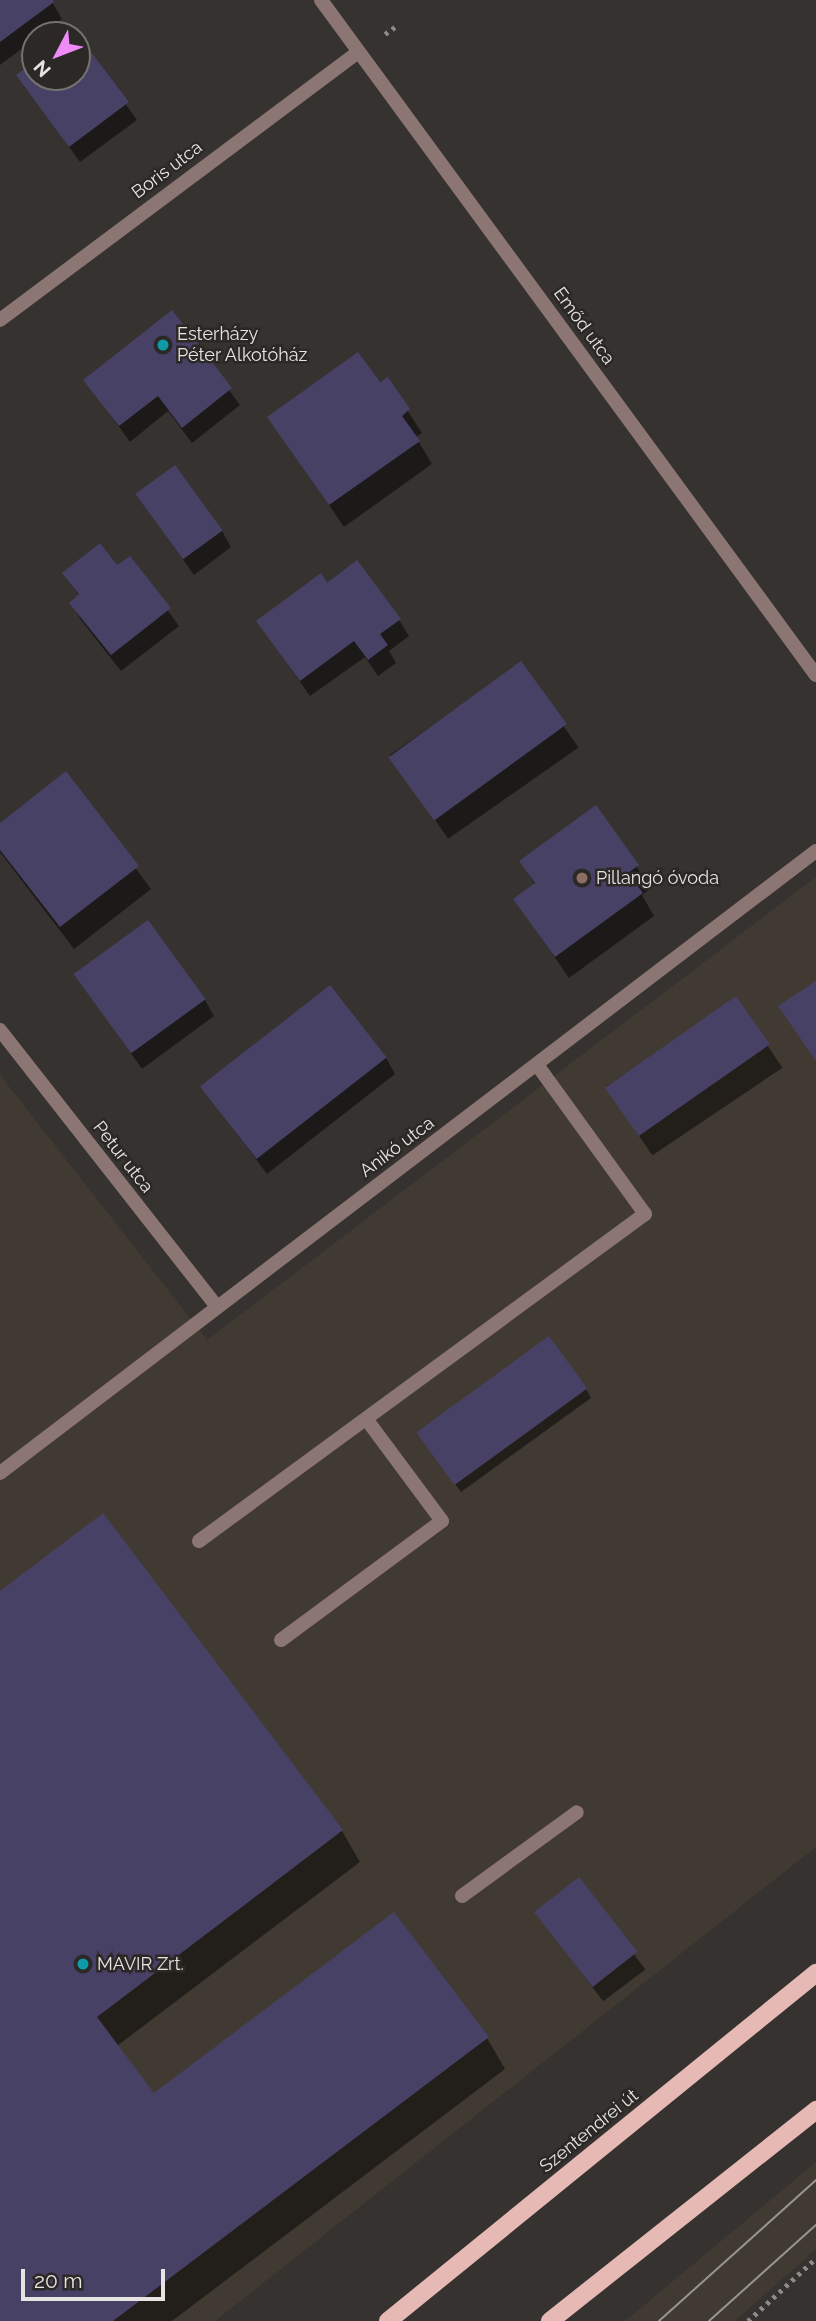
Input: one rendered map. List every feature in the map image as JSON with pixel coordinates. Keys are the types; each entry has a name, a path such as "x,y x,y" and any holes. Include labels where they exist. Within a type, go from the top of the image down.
{"main road":[{"name":"Szentendrei út","path":"388,2321 816,1973"},
{"path":"550,2321 816,2110"}],"street":[{"name":"Emőd utca","path":"321,0 816,675"},
{"name":"Boris utca","path":"1,318 358,52"},
{"name":"Anikó utca","path":"0,1473 816,851"},
{"name":"Petur utca","path":"0,1030 217,1307"},
{"path":"198,1541 367,1420 645,1214 537,1065"},
{"path":"281,1640 442,1521 367,1420"},
{"path":"462,1896 577,1812"}],"path":[{"path":"748,2321 816,2258"}],"shaded area":[{"path":"816,877 816,1847 215,2321 0,2321 0,1075 207,1340"},
{"path":"816,2162 816,2249 735,2321 625,2321"}],"building":[{"path":"0,0 53,0 54,2 28,21 21,21 21,26 0,42"},
{"path":"91,52 129,102 69,147 28,91 91,91"},
{"name":"Esterházy Péter Alkotóház","path":"172,310 232,388 182,428 158,396 119,426 83,380"},
{"path":"358,352 380,382 388,377 410,409 402,416 420,441 329,505 267,417"},
{"path":"175,465 223,531 183,559 135,494"},
{"path":"100,543 117,565 130,556 171,608 111,655 69,603 79,594 62,573"},
{"path":"357,560 401,619 380,634 388,645 368,660 354,641 300,681 256,621 321,573 327,583"},
{"path":"521,661 567,724 434,821 388,757"},
{"path":"66,771 139,866 60,927 0,850 0,823"},
{"name":"Pillangó óvoda","path":"596,805 639,865 628,873 643,893 555,957 513,899 535,883 519,861"},
{"path":"148,920 206,999 131,1053 74,974"},
{"path":"816,981 816,1061 778,1006"},
{"path":"330,985 387,1057 257,1159 200,1087"},
{"path":"736,996 770,1044 639,1136 605,1088"},
{"path":"549,1336 587,1389 455,1485 416,1432"},
{"name":"MAVIR Zrt.","path":"103,1513 343,1830 97,2017 154,2093 394,1912 489,2037 113,2321 0,2321 0,1591"},
{"path":"579,1877 637,1952 593,1987 534,1912"}],"tram line":[{"path":"659,2321 816,2180"},
{"path":"709,2321 816,2225"}],"place":[{"name":"Esterházy Péter Alkotóház","path":"163,345"},
{"name":"Pillangó óvoda","path":"582,878"},
{"name":"MAVIR Zrt.","path":"83,1964"}]}
